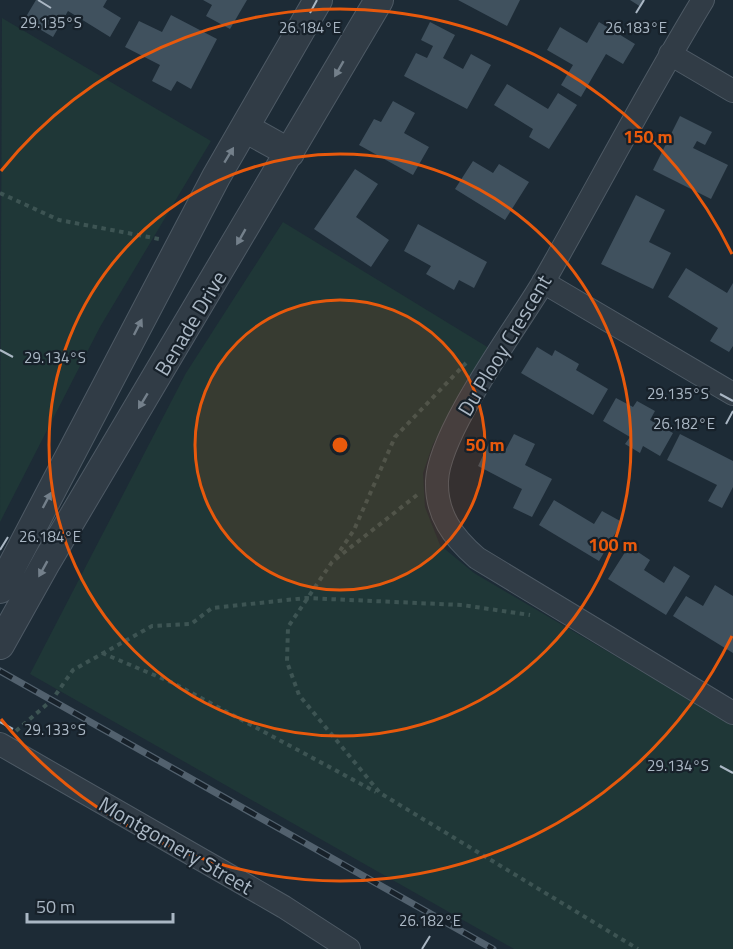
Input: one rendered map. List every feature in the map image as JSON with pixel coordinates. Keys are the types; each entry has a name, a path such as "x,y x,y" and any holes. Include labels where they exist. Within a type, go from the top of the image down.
{"street":[{"name":"Benade Drive","path":"0,589 181,243 318,0"},
{"name":"Benade Drive","path":"4,638 380,0"},
{"name":"Du Plooy Crescent","path":"703,0 670,54 543,282 456,425 437,479 439,503 446,524 456,540 477,558 733,713"},
{"path":"670,54 733,91"},
{"path":"245,128 290,153"},
{"path":"543,282 733,394"},
{"name":"Montgomery Street","path":"0,744 284,907 349,949"}],"path":[{"path":"0,193 58,220 181,243"},
{"path":"380,793 299,695 286,662 288,627 354,530 395,437 441,385 480,349 500,351"},
{"path":"332,561 437,479"},
{"path":"0,744 52,700 73,670 152,626 190,624 212,608 306,598 462,605 540,616"},
{"path":"102,653 173,683 380,793 638,949"}],"green space":[{"path":"2,18 211,141 100,327 0,522"},
{"path":"283,222 489,348 433,444 423,473 425,507 440,545 474,573 733,725 733,949 514,949 30,674 186,373"}],"building":[{"path":"36,0 107,0 103,7 121,18 110,37 68,11 53,37 24,20"},
{"path":"203,0 247,0 230,29 206,16 212,5"},
{"path":"458,0 520,0 507,26"},
{"path":"630,0 645,0 641,7"},
{"path":"171,15 217,39 191,89 177,81 171,91 152,81 160,65 125,47 139,21 162,32"},
{"path":"430,22 455,35 443,58 463,69 471,54 491,65 467,109 404,76 416,53 427,58 433,46 421,40"},
{"path":"599,22 635,44 623,64 606,54 581,97 561,85 573,65 547,50 560,27 587,43"},
{"path":"507,84 548,109 558,93 577,105 549,149 529,137 533,129 494,105"},
{"path":"393,101 415,113 404,133 429,147 413,175 359,145 374,119 381,122"},
{"path":"680,116 712,132 705,145 697,141 693,148 728,165 711,199 653,170"},
{"path":"473,161 493,173 499,164 529,182 505,220 455,189"},
{"path":"355,169 378,184 356,217 389,240 371,267 314,229"},
{"path":"636,195 665,210 649,242 671,253 653,289 601,264"},
{"path":"418,224 487,262 474,288 459,280 454,290 426,274 431,266 404,251"},
{"path":"686,268 727,293 733,283 733,346 729,352 710,341 718,328 668,297"},
{"path":"537,347 552,356 555,350 579,364 576,370 608,389 593,415 521,373"},
{"path":"616,398 633,407 637,401 655,411 650,420 673,433 660,456 643,446 640,453 625,444 630,437 603,421"},
{"path":"514,434 535,444 525,465 552,479 532,517 513,508 522,489 478,466 489,443 505,451"},
{"path":"680,434 733,461 733,487 722,508 708,501 717,485 667,460"},
{"path":"554,500 594,524 602,511 622,522 599,561 539,525"},
{"path":"629,546 650,560 644,570 664,583 674,566 690,576 666,615 608,579"},
{"path":"715,585 733,596 733,653 673,616 686,596 703,606"}],"railway":[{"path":"0,671 493,949"}]}
